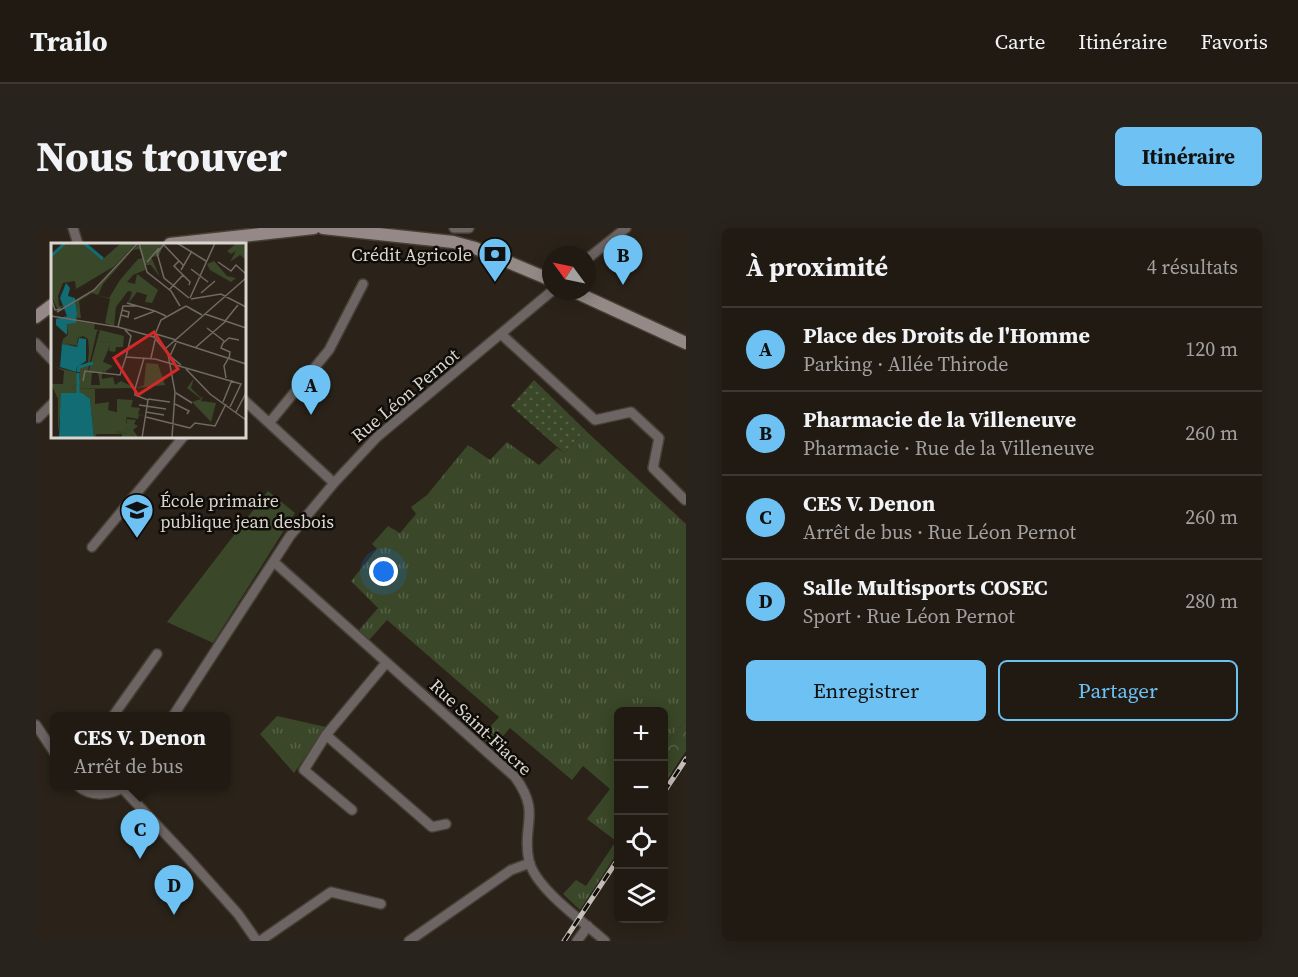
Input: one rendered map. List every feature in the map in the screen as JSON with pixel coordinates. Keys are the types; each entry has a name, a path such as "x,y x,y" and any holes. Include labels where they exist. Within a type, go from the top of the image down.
{"main road":[{"path":"178,243 314,228"},
{"path":"323,228 453,242 499,257 542,276"},
{"path":"593,300 686,343"},
{"path":"36,317 51,306"}],"street":[{"path":"73,228 78,243"},
{"path":"454,228 469,228"},
{"path":"596,252 626,228"},
{"path":"270,422 329,350 363,284"},
{"name":"Rue Léon Pernot","path":"176,712 297,527 334,483 376,437 542,300"},
{"path":"502,335 595,420 632,412 659,438 653,468 685,500"},
{"path":"36,343 51,359"},
{"path":"246,402 334,483"},
{"path":"38,418 51,405"},
{"path":"92,547 182,438"},
{"name":"Rue Saint-Fiacre","path":"274,562 515,777 525,791 531,806 530,863"},
{"path":"116,712 157,654"},
{"path":"352,810 304,770 326,735 386,663"},
{"path":"36,725 50,746"},
{"path":"326,735 432,827 446,824"},
{"path":"88,790 97,794 113,790"},
{"path":"123,790 193,863 258,941 331,892 381,904"},
{"path":"409,941 511,870 530,863 536,876 558,900 605,941"},
{"path":"577,941 588,926"}],"green space":[{"path":"534,380 585,430 564,453 511,406"},
{"path":"585,430 686,524 686,721 668,740 668,707 614,707 614,839 587,819 610,789 583,766 572,780 510,728 497,743 495,749 481,737 499,717 387,620 369,640 359,630 378,608 351,581 377,549 372,544 388,526 400,533 416,514 411,507 427,495 468,445 490,460 507,442 539,465 557,448 564,453"},
{"path":"268,491 295,513 213,643 167,622"},
{"path":"277,716 326,727 294,773 260,734"},
{"path":"686,721 686,751 668,778 668,761 668,740"},
{"path":"614,844 614,858 580,910 563,894 576,880 586,886"}],"railway":[{"path":"668,786 686,759"},
{"path":"564,941 614,865"}],"place":[{"name":"Crédit Agricole","path":"495,283"},
{"name":"Pharmacie de la Villeneuve","path":"623,285"},
{"name":"Place des Droits de l'Homme","path":"311,415"},
{"name":"École primaire publique jean desbois","path":"137,539"},
{"name":"CES V. Denon","path":"140,859"},
{"name":"Salle Multisports COSEC","path":"174,915"}]}
